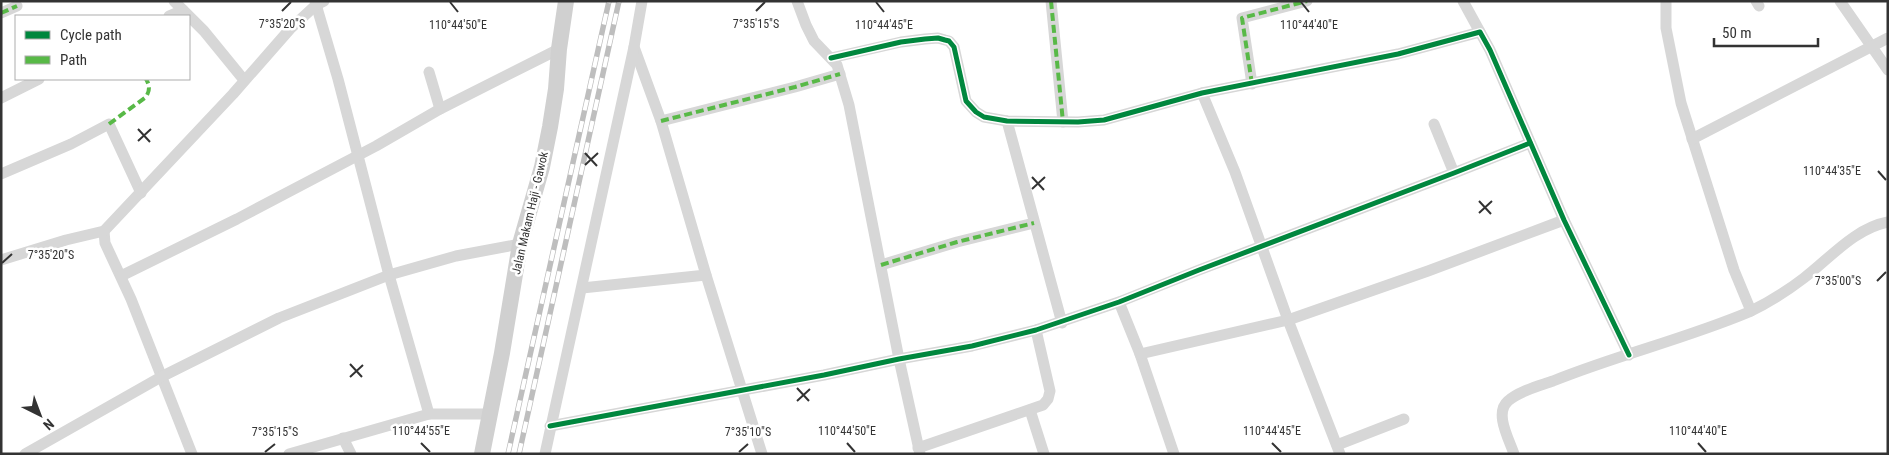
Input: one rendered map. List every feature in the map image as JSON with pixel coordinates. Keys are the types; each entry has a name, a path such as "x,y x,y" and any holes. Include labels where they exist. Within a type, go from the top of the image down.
{"street":[{"name":"Jalan Makam Haji - Gawok","path":"482,454 502,353 520,244 546,143 556,89 558,49 566,1"},
{"path":"545,454 634,47 642,1"},
{"path":"797,1 814,40 832,58 840,74 849,105 919,451 1043,405 1050,395 1036,330"},
{"path":"1051,1 1062,122"},
{"path":"1252,84 1242,18 1307,1"},
{"path":"1463,1 1490,50 1564,220 1629,355"},
{"path":"1666,1 1666,28 1677,86 1734,270 1751,311"},
{"path":"1840,1 1888,70"},
{"path":"1,260 66,240 104,231 233,94 290,29 318,2 389,275 429,414"},
{"path":"170,15 178,5 188,15"},
{"path":"1,13 17,6"},
{"path":"190,17 204,31 244,80"},
{"path":"832,58 901,42 938,38 949,41 954,47 963,92 970,107 984,117 1007,121 1062,122 1104,120 1202,93 1398,54 1480,32"},
{"path":"1692,139 1888,38"},
{"path":"634,47 661,121 706,275 762,454"},
{"path":"121,276 237,219 358,156 440,109 558,49"},
{"path":"429,72 440,109"},
{"path":"661,121 840,74"},
{"path":"1,98 38,80"},
{"path":"1202,93 1235,172 1288,320 1338,450 1404,419"},
{"path":"1007,121 1062,323"},
{"path":"1,174 71,144 109,124 141,193"},
{"path":"1434,124 1454,173"},
{"path":"550,426 972,346 1062,323 1530,142"},
{"path":"1140,354 1288,320 1428,271 1564,220"},
{"path":"881,264 1034,222"},
{"path":"1514,454 1503,423 1502,409 1507,401 1514,396 1570,374 1751,311 1802,280 1848,242 1866,230 1888,222"},
{"path":"104,231 105,243 121,276 192,454"},
{"path":"25,454 161,377 279,318 389,275 456,256 520,244"},
{"path":"582,288 706,275"},
{"path":"1119,302 1140,354 1174,454"},
{"path":"1030,410 1044,454"},
{"path":"289,454 429,414 490,414"},
{"path":"343,438 351,454"}],"railway":[{"path":"508,454 609,1"},
{"path":"519,454 619,1"}],"marked path":[{"path":"1051,1 1063,122"},
{"path":"1252,84 1242,18 1307,1"},
{"path":"1,13 17,6"},
{"path":"661,121 840,74"},
{"path":"109,124 146,97 149,88 146,80"},
{"path":"881,265 957,242 1034,223"}],"cycle path":[{"path":"831,58 901,42 938,38 949,41 954,47 966,101 976,112 984,117 1007,121 1078,122 1104,120 1202,93 1398,54 1480,32 1490,50 1564,220 1629,355"},
{"path":"550,426 972,346 1036,330 1119,302 1530,143"}]}
